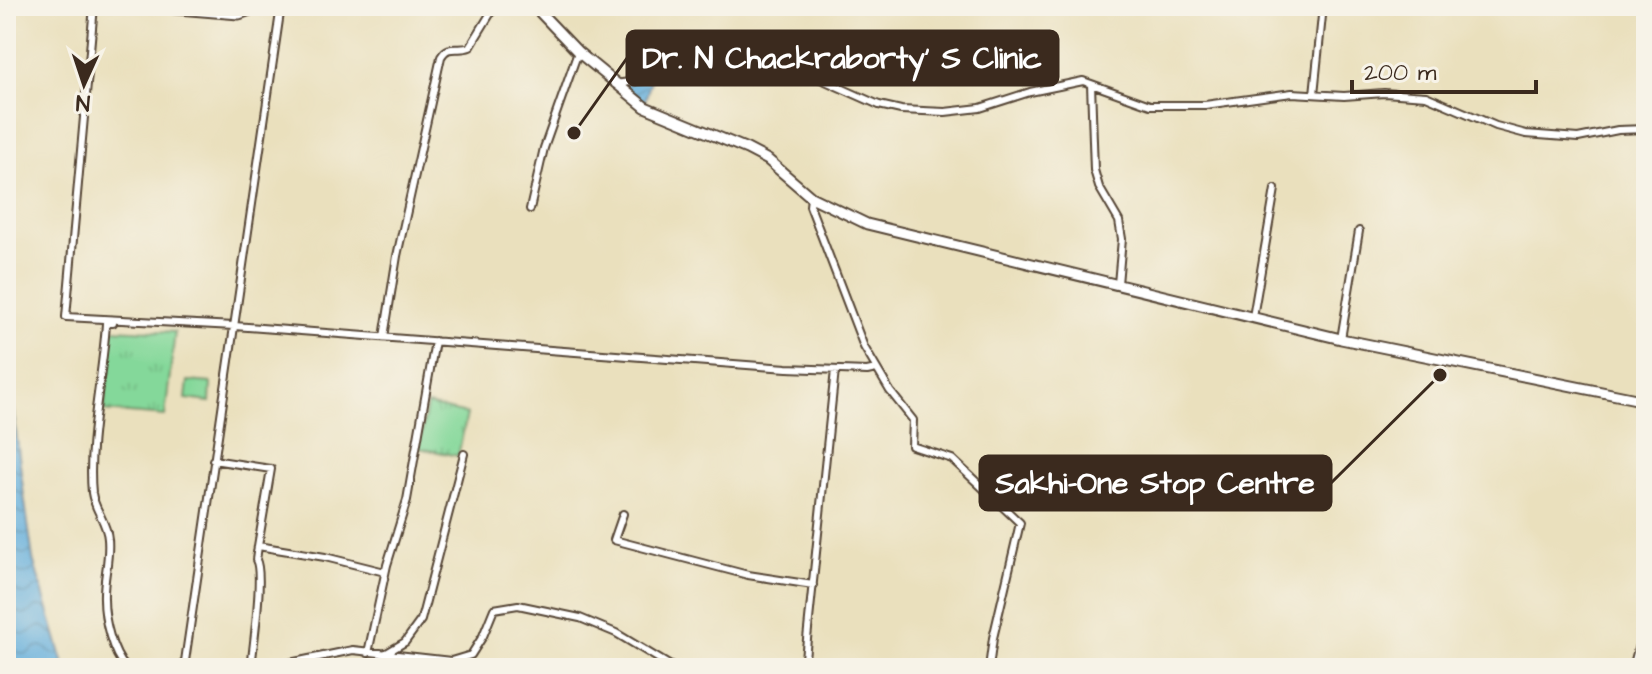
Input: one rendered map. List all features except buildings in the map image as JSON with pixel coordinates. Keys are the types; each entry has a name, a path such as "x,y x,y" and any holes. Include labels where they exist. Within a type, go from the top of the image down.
{"highway":[{"path":"154,6 239,13 258,6"}],"main road":[{"path":"534,6 578,52 645,107 768,160 811,197 867,224 1341,339 1646,401"}],"street":[{"path":"94,6 66,317 234,326"},
{"path":"184,668 281,6"},
{"path":"384,337 397,256 441,57 450,48 470,47 495,6"},
{"path":"1314,94 1323,6"},
{"path":"530,209 544,148 578,52"},
{"path":"615,84 726,69 790,70 814,76 879,105 901,110 945,112 980,108 1030,92 1083,81 1150,105 1205,105 1292,93 1384,93 1426,96 1496,126 1526,134 1561,138 1646,129"},
{"path":"1091,84 1094,170 1099,187 1114,209 1121,230 1118,284"},
{"path":"1253,317 1275,189"},
{"path":"811,197 810,206 864,347 913,420 912,446 952,459 1020,523 989,668"},
{"path":"1341,339 1359,231"},
{"path":"126,668 119,661 105,613 103,597 109,565 108,535 92,497 93,451 106,323 148,321 234,326 835,370 876,369"},
{"path":"368,653 385,572 407,500 435,341"},
{"path":"824,668 804,666 835,370"},
{"path":"383,655 405,642 421,620 464,454"},
{"path":"213,460 271,469 256,560 259,574 251,668"},
{"path":"623,514 614,540 748,575 813,585"},
{"path":"258,546 325,557 385,572"},
{"path":"451,661 471,655 494,609 518,605 580,618 616,633 674,668"},
{"path":"1633,668 1646,618"},
{"path":"1638,648 1646,643"},
{"path":"265,668 353,650 451,661 475,668"}],"green space":[{"path":"112,329 175,332 165,416 104,411"},
{"path":"188,381 211,383 210,402 186,399"},
{"path":"427,405 467,414 458,456 419,448"}],"water":[{"path":"651,80 644,104 621,83"},
{"path":"6,251 13,408 33,559 65,668 6,668"}],"place":[{"name":"Dr. N Chackraborty' S Clinic","path":"574,133"},
{"name":"Sakhi-One Stop Centre","path":"1440,375"}]}
